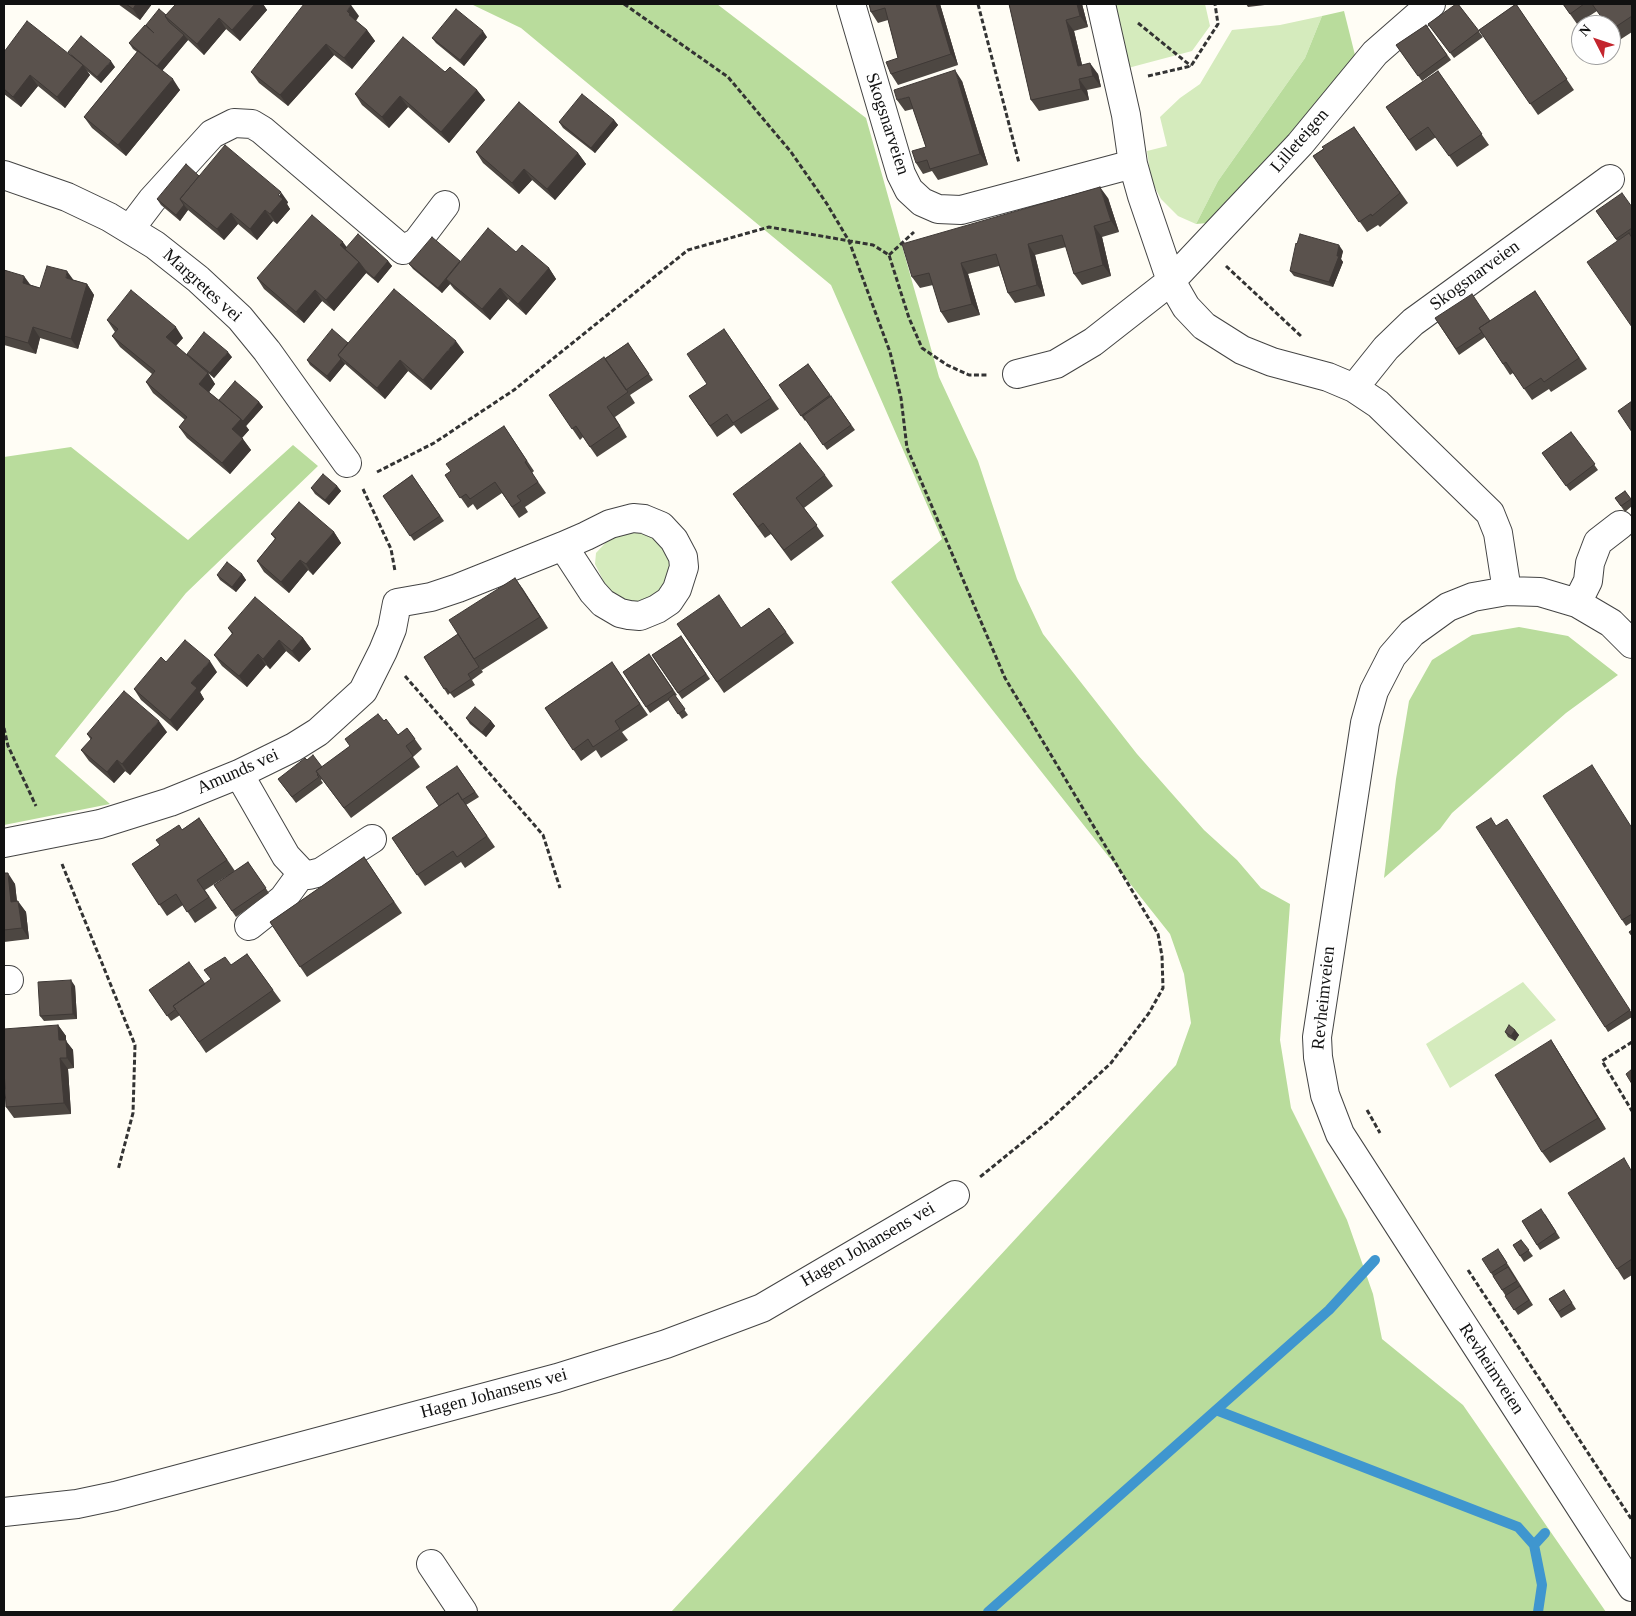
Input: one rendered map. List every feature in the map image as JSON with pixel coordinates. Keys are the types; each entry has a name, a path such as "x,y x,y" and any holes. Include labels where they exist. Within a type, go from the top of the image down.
{"street":[{"name":"Skogsnarveien","path":"851,4 901,174 910,190 922,202 938,209 961,210 1133,164"},
{"path":"1101,4 1119,84 1133,164 1171,281 1186,307 1204,326 1223,339 1264,359 1328,376 1354,388 1378,404 1490,513 1498,533 1507,591"},
{"name":"Lilleteigen","path":"1171,281 1300,144 1375,53 1431,4"},
{"path":"130,229 152,200 212,134 234,123 252,124 262,130 403,250 417,242 445,205"},
{"name":"Margretes vei","path":"4,175 67,197 130,229 198,279 240,318 267,351 352,472"},
{"name":"Skogsnarveien","path":"1354,388 1386,348 1413,322 1610,179"},
{"path":"1017,374 1056,364 1093,342 1171,281"},
{"path":"1577,603 1588,581 1590,563 1598,542 1620,525"},
{"path":"397,603 458,588 563,546"},
{"name":"Revheimveien","path":"1632,644 1611,623 1577,603 1540,592 1507,591 1458,602 1423,623 1392,656 1374,691 1364,733 1322,992 1317,1037 1318,1057 1327,1102 1340,1134 1632,1587"},
{"name":"Amunds vei","path":"4,843 51,836 100,824 170,802 239,774 294,747 324,726 363,692 392,630 397,603"},
{"path":"239,774 286,856 302,873 309,875 321,872 372,839"},
{"path":"249,926 283,899 302,873"},
{"name":"Hagen Johansens vei","path":"4,1512 77,1504 134,1492 557,1378 666,1344 762,1308 954,1195"},
{"path":"431,1564 463,1612"}],"path":[{"path":"624,4 728,77 791,152 827,204 849,241 890,352 901,398 907,448 1005,678 1158,934 1162,956 1162,988 1149,1013 1111,1063 999,1163 954,1195"},
{"path":"978,4 1026,192"},
{"path":"1119,84 1192,66 1218,24 1215,4"},
{"path":"1137,22 1192,66"},
{"path":"397,603 398,584 391,549 370,499 352,472 434,444 514,390 688,250 769,227 873,245 889,255 908,318 922,348 947,366 969,375 1017,374"},
{"path":"1205,246 1305,339"},
{"path":"383,651 543,835 560,888"},
{"path":"4,728 8,746 51,836 135,1045 133,1113 118,1170"},
{"path":"1632,1042 1602,1061 1632,1111"},
{"path":"1364,1104 1383,1138"},
{"path":"1465,1266 1632,1520"}],"green space":[{"path":"471,4 717,4 866,118 939,377 978,461 1017,579 1043,634 1137,754 1204,830 1237,860 1261,888 1290,904 1280,1040 1291,1108 1347,1220 1373,1294 1382,1339 1463,1405 1606,1612 671,1612 1176,1065 1191,1023 1184,974 1170,934 891,582 942,539 831,285 521,28"},
{"path":"1114,4 1205,4 1210,26 1192,51 1128,68"},
{"path":"1344,11 1355,55 1282,143 1208,223 1196,224 1218,181 1305,58 1322,16"},
{"path":"1322,16 1305,58 1218,181 1196,224 1178,216 1161,199 1151,180 1147,151 1167,146 1160,117 1180,98 1200,84 1232,30 1280,25"},
{"path":"293,445 318,466 186,593 55,756 110,804 4,825 4,457 71,447 188,540"},
{"path":"632,532 658,535 676,568 662,595 645,603 627,602 607,588 595,564 596,553 609,539"},
{"path":"1519,627 1568,636 1618,675 1566,713 1452,813 1440,829 1384,878 1396,779 1409,701 1432,660 1472,635"},
{"path":"1523,982 1556,1020 1450,1088 1426,1044"}],"building":[{"path":"126,4 136,4 133,9"},
{"path":"176,4 255,4 232,30 219,18 197,44 165,16"},
{"path":"304,4 349,4 351,5 347,11 349,15 367,30 344,58 326,44 280,95 251,72"},
{"path":"869,4 936,4 951,54 891,74 886,62 898,58 885,8 871,12"},
{"path":"1009,4 1077,4 1080,16 1066,20 1078,66 1090,63 1093,76 1079,79 1081,89 1031,100"},
{"path":"1458,4 1479,31 1450,53 1428,24"},
{"path":"1516,4 1567,79 1530,104 1479,30"},
{"path":"1563,4 1584,4 1570,14"},
{"path":"1592,4 1632,4 1632,16 1621,23 1621,15 1600,15"},
{"path":"159,9 166,15 169,22 184,35 157,66 129,43 145,25 154,33 146,25"},
{"path":"456,9 483,31 460,60 432,38"},
{"path":"27,21 83,65 57,97 30,75 13,97 4,89 4,52"},
{"path":"1426,25 1447,55 1418,76 1396,45"},
{"path":"81,36 111,61 97,77 68,52"},
{"path":"403,37 445,72 450,67 477,90 441,132 400,96 382,117 355,94"},
{"path":"138,51 173,79 118,145 84,117"},
{"path":"955,70 980,154 930,169 927,160 916,163 912,151 926,147 909,97 897,100 894,90"},
{"path":"1438,71 1482,134 1449,156 1428,127 1409,140 1386,107"},
{"path":"582,94 614,120 591,148 559,122"},
{"path":"519,102 578,153 547,189 524,169 512,183 476,152"},
{"path":"1354,127 1400,193 1372,216 1371,214 1359,222 1313,156 1324,149 1322,147"},
{"path":"225,145 281,192 278,195 283,199 270,214 265,210 250,229 231,213 217,229 180,199"},
{"path":"186,164 199,176 180,199 184,205 176,215 157,199"},
{"path":"1100,187 1111,221 1094,226 1103,265 1074,274 1062,235 1028,244 1037,285 1008,293 996,254 961,263 972,304 941,312 929,273 912,277 902,244"},
{"path":"1622,193 1632,207 1632,228 1616,239 1596,211"},
{"path":"312,215 343,242 340,245 359,262 326,300 315,290 296,312 257,278"},
{"path":"488,228 516,252 522,245 549,268 518,304 500,288 482,309 446,279"},
{"path":"1629,233 1632,238 1632,327 1587,262"},
{"path":"358,234 388,261 374,278 345,249"},
{"path":"1300,234 1339,245 1337,256 1339,256 1329,282 1290,271 1296,243"},
{"path":"432,237 460,261 438,288 409,264"},
{"path":"47,266 67,271 66,278 87,284 71,339 33,327 28,343 4,336 4,270 24,276 23,283 40,288"},
{"path":"394,289 456,341 423,380 400,360 377,388 338,355"},
{"path":"131,290 176,327 166,337 208,373 199,384 241,419 232,429 243,439 222,463 179,427 187,417 146,382 155,371 112,336 118,329 107,320"},
{"path":"1535,291 1579,358 1544,382 1541,378 1524,389 1506,362 1503,364 1479,328"},
{"path":"1472,294 1490,321 1479,328 1482,332 1456,349 1435,318"},
{"path":"332,329 348,343 338,355 341,359 327,376 307,360"},
{"path":"724,329 771,398 733,423 727,414 710,426 689,396 707,384 687,354"},
{"path":"204,332 228,352 210,373 187,354"},
{"path":"628,343 649,374 626,390 605,359"},
{"path":"604,357 628,392 607,407 620,426 590,447 576,426 572,429 549,395"},
{"path":"808,364 830,395 801,416 779,385"},
{"path":"235,381 259,402 243,421 219,400"},
{"path":"831,396 851,425 823,445 803,416"},
{"path":"1632,401 1632,432 1618,411"},
{"path":"504,426 538,482 517,496 521,501 512,507 495,482 470,499 466,494 460,498 445,475 451,471 446,464"},
{"path":"1571,432 1595,464 1566,486 1542,453"},
{"path":"800,443 825,475 796,498 817,525 784,550 763,523 758,527 733,494"},
{"path":"323,474 337,486 325,500 311,488"},
{"path":"412,475 440,516 410,536 383,496"},
{"path":"1625,491 1631,499 1621,506 1615,498"},
{"path":"299,502 334,532 306,564 300,560 281,582 257,561 276,538 271,534"},
{"path":"227,562 242,574 232,587 217,575"},
{"path":"515,578 540,617 474,659 449,620"},
{"path":"719,595 741,628 769,608 786,632 717,682 677,624"},
{"path":"255,597 303,638 292,651 279,640 263,659 258,654 239,676 214,655 233,633 228,628"},
{"path":"458,634 479,667 468,674 471,679 450,693 446,688 444,689 424,657"},
{"path":"681,636 706,674 678,693 652,655"},
{"path":"185,640 210,661 191,683 197,688 170,720 134,689 161,657 166,662"},
{"path":"649,654 673,690 646,707 623,672"},
{"path":"612,662 640,704 615,721 620,729 593,747 588,739 573,750 545,708"},
{"path":"124,691 159,721 122,764 117,760 107,772 81,750 92,738 87,734"},
{"path":"674,694 685,709 678,714 668,699"},
{"path":"475,707 491,721 482,732 466,718"},
{"path":"378,714 384,721 386,719 398,735 407,728 415,739 406,746 413,756 344,808 316,771 350,746 345,739"},
{"path":"313,755 322,767 316,771 319,777 292,797 278,779 305,758 307,760"},
{"path":"1592,765 1632,828 1632,914 1622,920 1543,796"},
{"path":"457,766 475,792 462,800 458,793 439,806 426,787"},
{"path":"458,793 487,836 457,857 453,851 417,875 392,838"},
{"path":"199,818 227,860 197,880 209,897 187,912 176,894 159,905 132,864 160,845 156,840 179,825 182,830"},
{"path":"1491,818 1496,826 1507,819 1630,1010 1605,1027 1476,827"},
{"path":"364,857 394,902 300,967 270,922"},
{"path":"248,862 266,888 232,911 214,885"},
{"path":"4,873 8,873 11,902 18,901 22,928 4,930"},
{"path":"247,954 273,990 199,1042 173,1006 211,979 204,970 225,957 231,965"},
{"path":"189,962 205,984 173,1006 176,1009 167,1016 149,990"},
{"path":"71,980 73,1014 40,1016 38,982"},
{"path":"58,1025 59,1040 66,1040 67,1058 60,1058 64,1103 6,1107 4,1029"},
{"path":"1509,1025 1515,1030 1511,1036 1505,1032"},
{"path":"1551,1040 1598,1118 1542,1152 1495,1075"},
{"path":"1632,1069 1632,1084 1626,1074"},
{"path":"1624,1158 1632,1172 1632,1259 1617,1269 1568,1193"},
{"path":"1541,1209 1556,1232 1537,1245 1522,1221"},
{"path":"1521,1240 1529,1250 1520,1256 1513,1245"},
{"path":"1498,1249 1507,1263 1491,1273 1482,1259"},
{"path":"1508,1267 1517,1281 1502,1290 1493,1276"},
{"path":"1520,1286 1529,1300 1514,1310 1505,1296"},
{"path":"1564,1290 1572,1303 1558,1312 1549,1299"}],"waterway":[{"path":"988,1612 1329,1310 1375,1260"},
{"path":"1216,1410 1518,1527 1534,1545 1542,1585 1538,1612"},
{"path":"1534,1545 1545,1533"}]}
